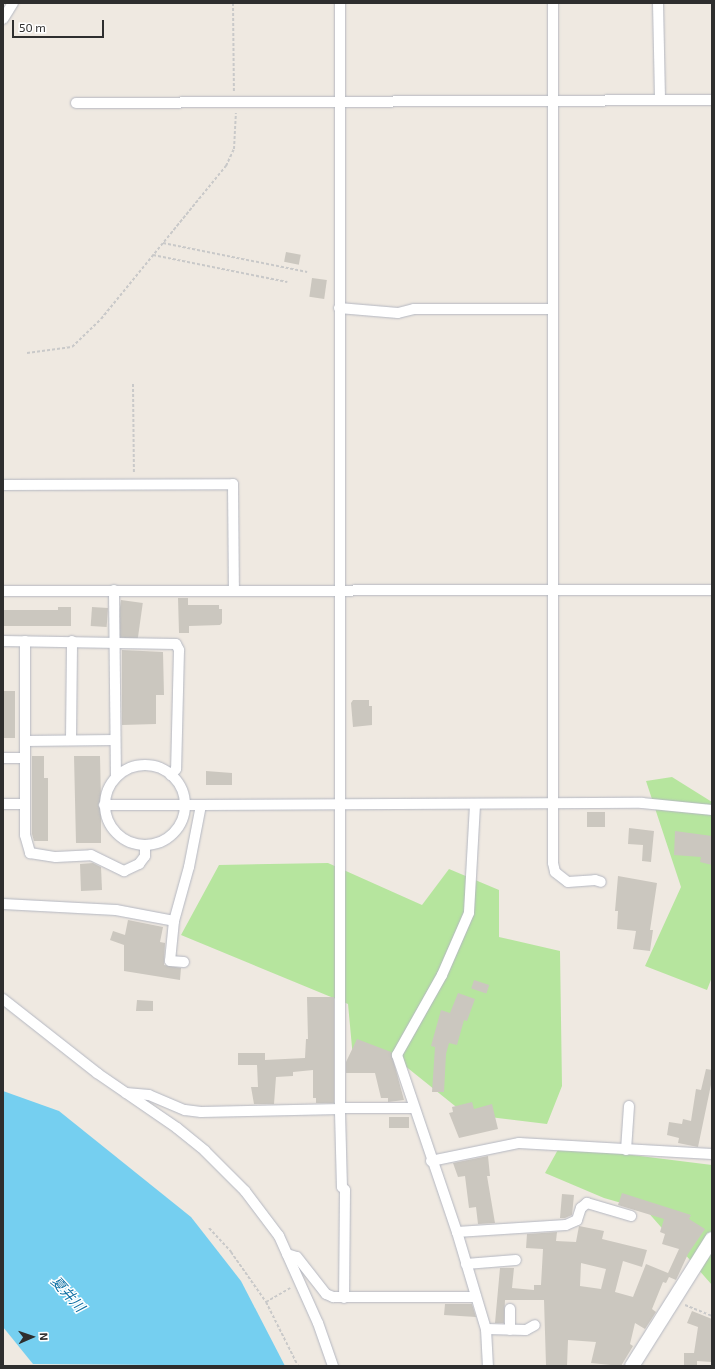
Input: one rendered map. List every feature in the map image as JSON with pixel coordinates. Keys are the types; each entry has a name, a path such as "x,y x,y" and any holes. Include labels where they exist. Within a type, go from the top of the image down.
{"street":[{"path":"3,19 13,3"},
{"path":"340,3 338,102 341,590 342,1187 345,1190 344,1298"},
{"path":"553,3 553,804 555,872 568,882 595,880 601,882"},
{"path":"658,3 660,99"},
{"path":"76,102 712,100"},
{"path":"339,308 398,313 414,309 553,309"},
{"path":"3,485 233,484 234,590"},
{"path":"114,590 116,776"},
{"path":"3,591 712,590"},
{"path":"3,641 170,642 179,646 176,769 171,775"},
{"path":"25,641 25,835 30,853 56,857 90,855 124,871 139,864 145,856 145,846"},
{"path":"71,740 72,641"},
{"path":"25,741 115,740"},
{"path":"3,758 25,758"},
{"path":"144,765 161,768 171,775 181,788 185,804 182,820 174,834 160,843 145,846 121,838 106,818 104,805 110,784 116,776 126,769 144,765"},
{"path":"104,805 475,805 642,803 712,810"},
{"path":"3,804 25,804"},
{"path":"184,962 170,961 174,921 189,867 201,805"},
{"path":"475,805 469,913 442,975 397,1055 412,1108 456,1232 486,1330 488,1366"},
{"path":"3,904 116,910 174,921"},
{"path":"3,999 205,1151 245,1191 279,1236 318,1322 333,1366"},
{"path":"126,1093 149,1095 185,1110 201,1112 342,1108 412,1108"},
{"path":"626,1150 629,1106"},
{"path":"431,1161 519,1143 712,1154"},
{"path":"456,1232 566,1225 577,1220 581,1208 587,1203 631,1216"},
{"path":"632,1366 712,1239"},
{"path":"286,1254 297,1257 326,1294 344,1298 476,1297"},
{"path":"466,1264 516,1260"},
{"path":"510,1310 510,1330"},
{"path":"486,1330 526,1330 535,1326"}],"path":[{"path":"27,353 72,347 101,319 231,156 235,145 233,3"},
{"path":"163,243 307,272"},
{"path":"153,255 287,282"},
{"path":"133,384 134,485"},
{"path":"209,1228 246,1270 266,1302 298,1366"},
{"path":"266,1302 299,1282"},
{"path":"673,1301 712,1316"}],"green space":[{"path":"672,777 712,802 712,977 707,990 645,966 681,887 646,781"},
{"path":"328,863 422,905 449,869 499,890 499,937 560,951 562,1086 547,1124 465,1114 394,1057 354,1069 348,1004 181,935 219,865"},
{"path":"560,1146 712,1165 712,1285 646,1210 604,1198 545,1173"}],"water":[{"name":"夏井川","path":"3,1091 59,1111 191,1217 241,1281 285,1366 33,1364 3,1327"}],"building":[{"path":"286,252 301,255 299,265 284,262"},
{"path":"312,278 327,280 324,299 309,297"},
{"path":"178,598 188,598 188,605 219,605 219,609 222,609 222,623 220,625 189,626 189,633 179,633"},
{"path":"121,600 143,603 138,640 116,637"},
{"path":"58,607 71,607 71,626 3,626 3,610 58,610"},
{"path":"92,607 108,608 107,627 91,626"},
{"path":"122,650 163,652 164,695 156,695 156,724 122,725"},
{"path":"3,691 15,691 15,738 3,738"},
{"path":"353,700 369,700 369,706 372,706 372,725 353,727 351,703"},
{"path":"32,756 44,756 44,778 48,778 48,841 34,841 32,834"},
{"path":"74,756 100,756 101,800 98,805 101,810 101,843 76,843"},
{"path":"206,771 232,773 232,785 206,785"},
{"path":"587,812 605,812 605,827 587,827"},
{"path":"629,828 654,831 651,862 642,861 643,845 628,844"},
{"path":"675,831 712,836 712,865 700,862 701,857 674,855"},
{"path":"93,863 101,867 102,890 81,891 80,864"},
{"path":"618,876 657,883 650,930 653,930 650,951 633,949 636,931 617,929 618,911 615,911"},
{"path":"128,920 163,927 160,942 165,943 164,965 181,968 180,980 124,971 124,945 110,940 113,931 125,935"},
{"path":"474,980 489,985 486,994 471,989"},
{"path":"458,993 475,999 467,1021 464,1020 457,1045 449,1043 446,1054 444,1092 432,1092 435,1047 431,1046 441,1010 450,1013"},
{"path":"307,997 334,997 334,1103 316,1103 316,1098 313,1098 313,1070 293,1072 293,1076 276,1077 274,1104 254,1104 251,1087 258,1087 257,1065 238,1065 238,1053 265,1053 265,1060 305,1058 306,1039 308,1039"},
{"path":"137,1000 153,1001 153,1011 136,1011"},
{"path":"357,1039 391,1052 404,1100 388,1102 388,1098 381,1098 375,1073 346,1073 346,1062"},
{"path":"706,1069 712,1070 712,1080 698,1147 678,1143 679,1138 667,1135 669,1122 682,1124 683,1119 691,1121 696,1089 701,1090"},
{"path":"472,1102 474,1109 492,1104 498,1129 459,1138 449,1113 453,1112 452,1107"},
{"path":"389,1117 409,1117 409,1128 389,1128"},
{"path":"488,1156 490,1176 487,1176 495,1223 478,1224 476,1207 469,1208 465,1176 458,1177 453,1163"},
{"path":"622,1193 691,1215 689,1219 705,1229 688,1254 676,1280 669,1277 666,1283 663,1282 652,1309 656,1312 645,1329 635,1323 630,1344 633,1346 621,1366 591,1363 596,1342 568,1340 567,1366 546,1365 544,1300 505,1300 504,1323 495,1323 500,1268 514,1268 512,1288 534,1290 534,1285 541,1285 543,1249 526,1248 527,1234 557,1232 556,1241 576,1242 579,1226 604,1231 602,1239 647,1250 642,1267 623,1261 615,1292 633,1297 646,1264 668,1273 679,1249 662,1244 665,1234 660,1232 664,1219 618,1205","holes":["581,1263 606,1269 601,1289 580,1286"]},
{"path":"562,1194 574,1195 572,1215 565,1218 560,1218"},
{"path":"445,1304 472,1304 476,1317 444,1315"},
{"path":"692,1311 712,1319 712,1362 697,1361 697,1365 684,1365 684,1353 694,1353 698,1327 687,1323"}]}
